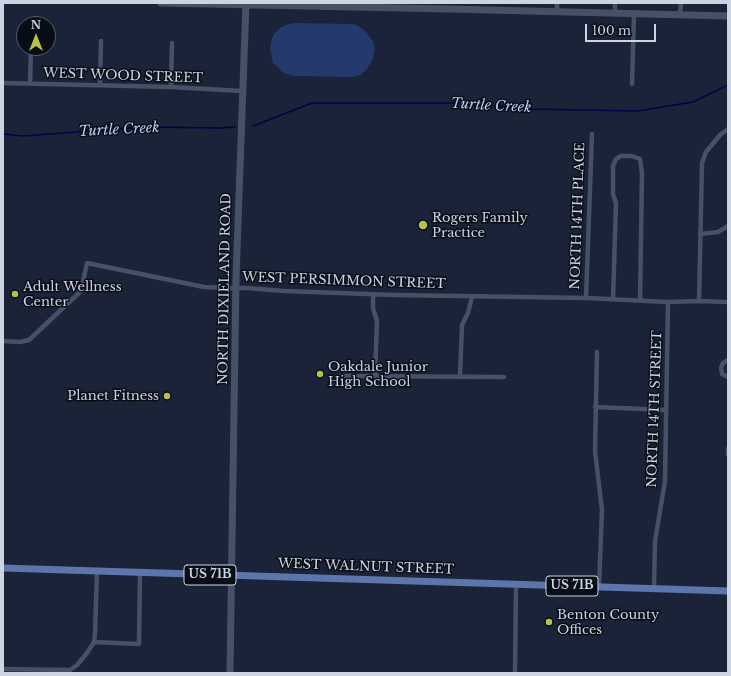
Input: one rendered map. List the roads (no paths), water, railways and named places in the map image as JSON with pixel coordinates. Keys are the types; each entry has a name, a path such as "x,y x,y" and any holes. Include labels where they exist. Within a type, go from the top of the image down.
{"main road":[{"path":"161,3 450,6 557,12 728,16"},
{"name":"NORTH DIXIELAND ROAD","path":"230,673 236,288 246,4"},
{"name":"WEST WALNUT STREET","path":"3,568 728,591"}],"street":[{"path":"557,3 557,12"},
{"path":"615,3 615,13"},
{"path":"680,15 681,3"},
{"path":"632,84 634,14"},
{"path":"100,85 101,41"},
{"path":"171,87 172,42"},
{"path":"30,84 31,56"},
{"name":"WEST WOOD STREET","path":"3,83 171,87 242,91"},
{"path":"699,301 702,163 706,152 720,135 728,129"},
{"name":"NORTH 14TH PLACE","path":"586,298 592,134"},
{"path":"613,300 616,203 613,194 613,166 616,159 622,156 632,156 640,159 642,173 640,301"},
{"path":"700,234 718,232 728,226"},
{"name":"WEST PERSIMMON STREET","path":"3,341 20,342 30,340 81,291 87,263 204,287 373,295 728,302"},
{"path":"373,295 373,308 377,321 375,376"},
{"path":"460,376 462,325 468,312 472,297"},
{"name":"NORTH 14TH STREET","path":"654,588 656,541 665,481 668,302"},
{"path":"597,352 595,451 602,510 599,587"},
{"path":"728,360 723,363 721,368 722,374 728,378"},
{"path":"341,376 395,375 504,377"},
{"path":"596,407 666,410"},
{"path":"728,448 728,454"},
{"path":"3,669 70,672 77,665 87,654 94,642 97,571"},
{"path":"94,642 139,644 140,572"},
{"path":"514,673 516,584"}],"waterway":[{"name":"Turtle Creek","path":"253,126 312,103 470,103 529,109 637,111 693,102 728,85"},
{"name":"Turtle Creek","path":"3,134 23,136 144,127 235,127"}],"place":[{"name":"Rogers Family Practice","path":"423,225"},
{"name":"Adult Wellness Center","path":"15,294"},
{"name":"Oakdale Junior High School","path":"320,374"},
{"name":"Planet Fitness","path":"167,396"},
{"name":"Benton County Offices","path":"549,622"}]}
